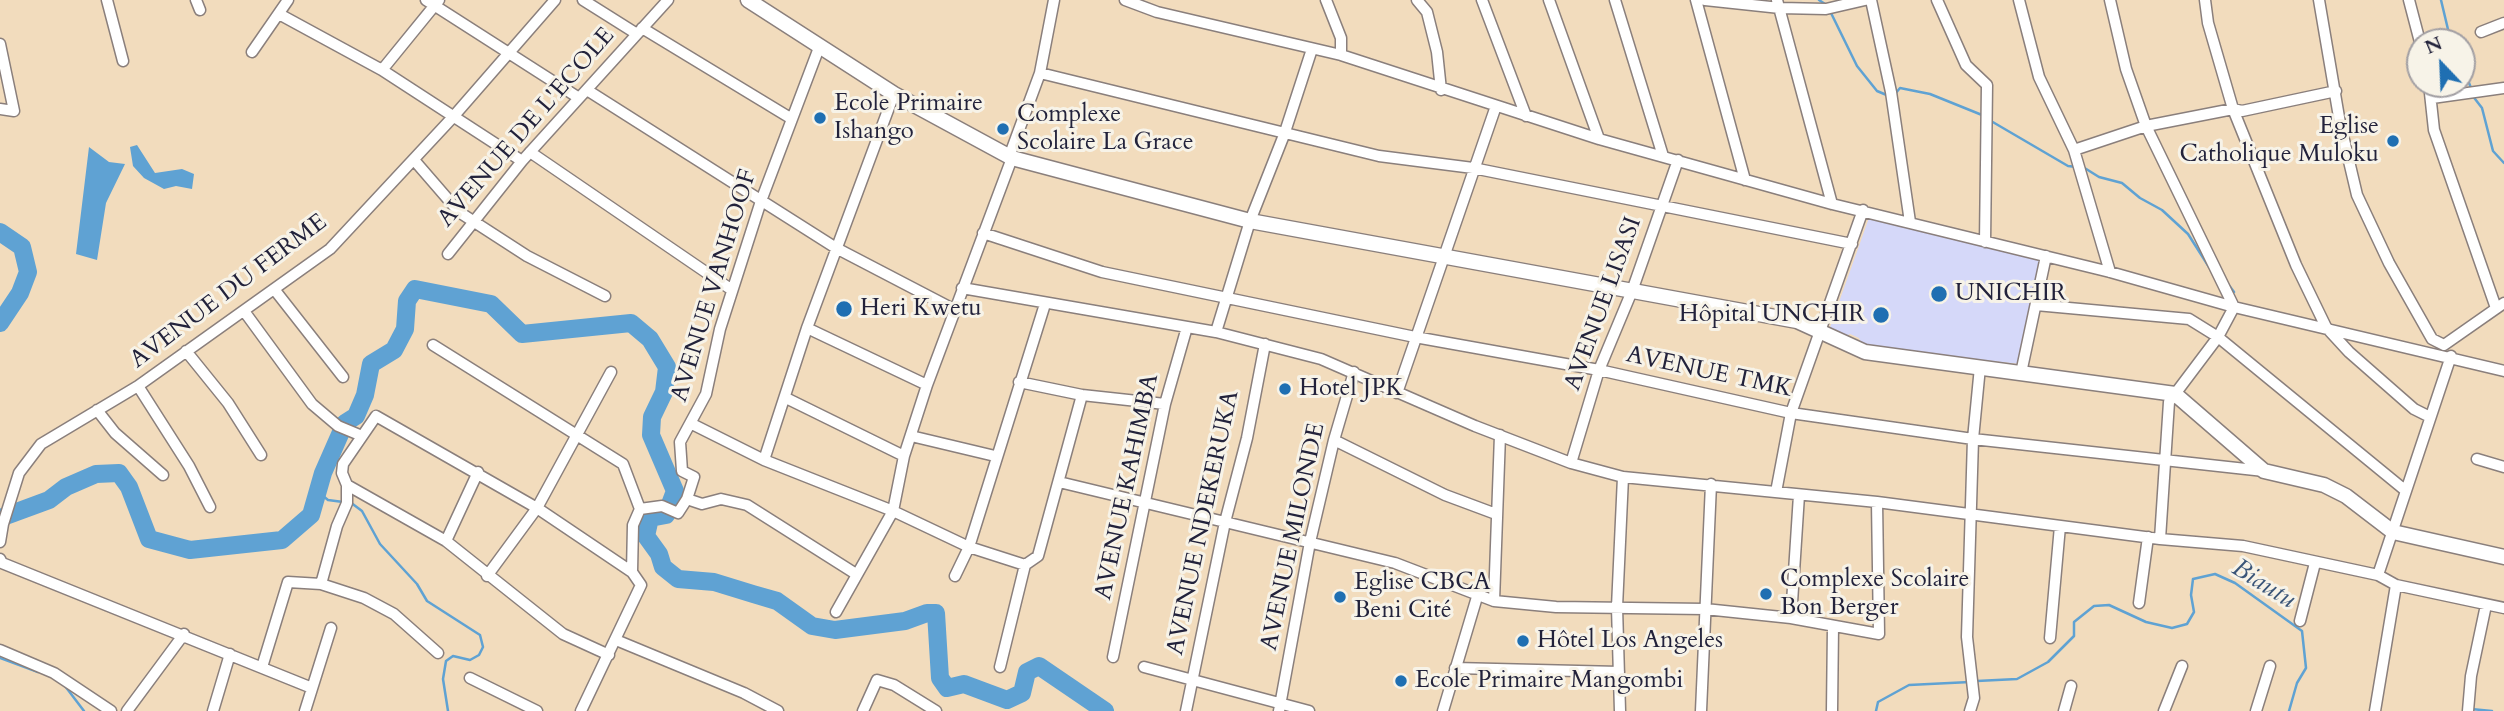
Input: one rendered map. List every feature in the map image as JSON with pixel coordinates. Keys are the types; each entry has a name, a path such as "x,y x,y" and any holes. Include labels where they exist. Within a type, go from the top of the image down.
{"street":[{"path":"107,0 123,61"},
{"path":"252,52 288,0"},
{"name":"AVENUE DU FERME","path":"0,542 7,508 19,473 41,443 138,386 330,249 453,117 555,0"},
{"path":"583,0 792,119"},
{"name":"AVENUE DE L'ECOLE","path":"448,254 522,161 668,0"},
{"path":"748,0 894,93 1010,157 1250,221 1797,321 1864,352 2175,394 2264,471 2325,485 2346,496 2393,532 2504,556"},
{"path":"836,612 892,512 904,456 927,385 1040,73 1054,0"},
{"path":"1125,0 1157,12 1341,55 1441,90 1599,139 1832,204 2110,272 2235,307 2447,352 2504,371"},
{"path":"1326,0 1341,38 1341,55"},
{"path":"1418,0 1427,12 1434,38 1441,90"},
{"path":"1482,0 1526,116"},
{"path":"1549,0 1599,139"},
{"path":"1615,0 1663,156"},
{"path":"1696,0 1745,180"},
{"path":"1705,0 1828,9 1865,0"},
{"path":"1871,0 1892,95 1910,222"},
{"path":"1937,0 1966,65 1987,85 1985,242"},
{"path":"2019,0 2039,77 2074,150 2110,272"},
{"path":"2110,0 2126,69 2146,126 2235,307"},
{"path":"2205,0 2208,23 2233,108 2295,265 2326,327 2349,352 2414,409 2430,417"},
{"path":"2319,0 2340,123 2357,195 2389,263 2432,340 2447,352"},
{"path":"2409,0 2416,28"},
{"path":"382,70 433,2 509,54 583,94 836,248 955,310"},
{"path":"1778,4 1832,204"},
{"path":"279,14 382,70 522,161"},
{"path":"2481,32 2504,23"},
{"path":"0,44 14,111 0,108"},
{"name":"AVENUE VANHOOF","path":"820,46 761,201 720,328 706,394 692,424 764,460 892,512 969,547 1025,565"},
{"path":"1216,332 1250,221 1284,135 1312,49"},
{"path":"1040,73 1284,135 1379,156 1474,168 1852,244"},
{"path":"2378,575 2430,417 2447,352 2500,305 2434,130 2432,99 2504,88"},
{"path":"2074,150 2146,126 2233,108 2242,111 2336,91"},
{"path":"764,460 807,328 894,93"},
{"path":"1397,393 1442,256 1496,106"},
{"path":"530,152 732,290"},
{"path":"414,160 459,212 474,218 527,256 605,296"},
{"name":"AVENUE LISASI","path":"1571,463 1599,370 1632,291 1678,160"},
{"path":"1776,492 1791,413 1863,210"},
{"name":"AVENUE TMK","path":"983,233 1102,272 1415,337 1599,370 1791,413 1973,439 2264,471"},
{"path":"2021,373 2046,256"},
{"path":"962,288 1216,332 1265,344 1354,372 1397,393 1571,463 1623,477 1877,502 2154,538 2244,546 2378,575 2396,584 2504,608"},
{"path":"274,289 342,377"},
{"path":"955,576 969,547 995,456 1045,304"},
{"path":"2036,305 2189,319 2218,337 2406,491"},
{"path":"2138,603 2154,538 2169,402 2218,337 2235,307"},
{"path":"244,311 312,404 338,426 359,434"},
{"name":"AVENUE KAHIMBA","path":"1113,657 1165,404 1187,327"},
{"path":"807,328 927,385"},
{"name":"AVENUE NDEKERUKA","path":"1186,711 1225,522 1247,438 1265,344"},
{"path":"433,345 623,464 640,509 633,524 632,572"},
{"path":"186,351 228,403 261,455"},
{"path":"1970,711 1974,698 1971,691 1967,637 1973,439 1980,367"},
{"path":"487,576 537,508 579,436 611,372"},
{"name":"AVENUE MILONDE","path":"1280,708 1310,542 1334,440 1354,372"},
{"path":"1019,382 1082,395 1165,404"},
{"path":"138,386 190,466 210,507"},
{"path":"1000,667 1025,565 1038,556 1082,395"},
{"path":"786,398 904,456"},
{"path":"97,410 115,433 163,475"},
{"path":"321,584 337,526 348,501 347,485 342,473 343,464 359,434 376,416 478,472 632,572 641,585 582,711"},
{"path":"640,509 662,506 678,513 687,499 694,477 682,471 678,451 680,442 692,424"},
{"path":"1494,601 1500,435"},
{"path":"911,436 995,456"},
{"path":"1334,440 1445,495 1496,514"},
{"path":"2477,459 2504,467"},
{"path":"446,541 478,472"},
{"path":"1620,711 1616,607 1623,477"},
{"path":"1059,482 1395,563 1477,597 1494,601 1556,607 1705,609 1791,618 1879,634 1877,502"},
{"path":"1701,711 1711,484"},
{"path":"347,485 446,541 487,576 564,634 609,655"},
{"path":"1791,618 1799,495"},
{"path":"687,499 702,504 721,499 747,505 856,574"},
{"path":"2050,638 2060,526"},
{"path":"2300,621 2315,563"},
{"path":"1,564 184,634 312,688"},
{"path":"262,667 288,582 321,584 364,598 394,614 438,653"},
{"path":"2375,711 2396,584"},
{"path":"1443,711 1477,597"},
{"path":"2469,708 2471,676 2486,605"},
{"path":"1832,711 1833,626"},
{"path":"305,711 331,628"},
{"path":"127,711 184,634"},
{"path":"616,640 744,693 778,711"},
{"path":"0,650 54,673 111,711"},
{"path":"213,711 230,654"},
{"path":"2164,711 2182,666"},
{"path":"2256,711 2270,666"},
{"path":"1144,667 1192,679 1280,708 1309,711"},
{"path":"1455,668 1619,671"},
{"path":"470,678 537,711"},
{"path":"863,711 877,680 894,685 936,711"},
{"path":"2064,711 2071,687"}],"shaded area":[{"name":"UNICHIR","path":"1870,215 2044,258 2020,364 1863,347 1859,338 1850,334 1842,338 1829,330"}],"water":[{"path":"137,145 155,173 182,169 194,174 192,189 176,186 164,189 144,178 133,166 130,147"},
{"path":"89,147 109,162 125,164 106,203 97,260 76,254"}],"waterway":[{"path":"1819,0 1825,4"},
{"path":"2441,0 2448,28"},
{"path":"1831,13 1857,66 1877,91 1889,96"},
{"path":"1895,94 1900,88 1930,94 1982,115"},
{"path":"2474,98 2482,108 2493,151 2504,163"},
{"path":"1991,121 2068,166 2077,167"},
{"path":"2083,167 2099,177 2122,183 2140,198 2162,210 2188,234 2209,267"},
{"path":"0,232 22,247 28,272 20,293 0,323"},
{"path":"2228,284 2234,292"},
{"path":"0,518 49,500 66,487 96,474 119,473 129,487 149,539 190,550 282,540 311,515 323,473 345,423 356,416 365,395 371,364 394,350 405,329 407,301 415,289 491,304 522,334 631,323 650,339 667,367 664,392 652,417 651,435 675,491 666,515 650,518 646,536 659,554 663,567 678,579 714,582 777,601 812,626 835,630 905,621 927,613 936,613 940,678 947,688 964,684 1007,700 1022,693 1027,672 1039,666 1105,711"},
{"path":"317,491 328,500 343,502"},
{"path":"350,502 362,511 380,544 417,584 427,601 480,635 483,647 479,655 470,660 453,656 446,661 443,679 448,711"},
{"name":"Biautu","path":"1977,681 2017,679 2048,662 2074,636 2074,622 2094,606 2109,605 2146,622 2172,628 2187,624 2194,612 2191,595 2193,579 2215,574 2235,583 2302,631 2306,668 2297,683 2289,711"},
{"path":"0,658 38,672"},
{"name":"Biautu","path":"1876,711 1878,702 1909,685 1970,682"},
{"path":"65,686 84,711"},
{"name":"Biautu","path":"2471,709 2492,711"}],"place":[{"name":"Ecole Primaire Ishango","path":"820,118"},
{"name":"Complexe Scolaire La Grace","path":"1003,129"},
{"name":"Eglise Catholique Muloku","path":"2393,141"},
{"name":"UNICHIR","path":"1939,294"},
{"name":"Heri Kwetu","path":"844,309"},
{"name":"Hôpital UNCHIR","path":"1881,315"},
{"name":"Hotel JPK","path":"1285,389"},
{"name":"Complexe Scolaire Bon Berger","path":"1766,594"},
{"name":"Eglise CBCA Beni Cité","path":"1340,597"},
{"name":"Hôtel Los Angeles","path":"1523,641"},
{"name":"Ecole Primaire Mangombi","path":"1401,681"}]}
